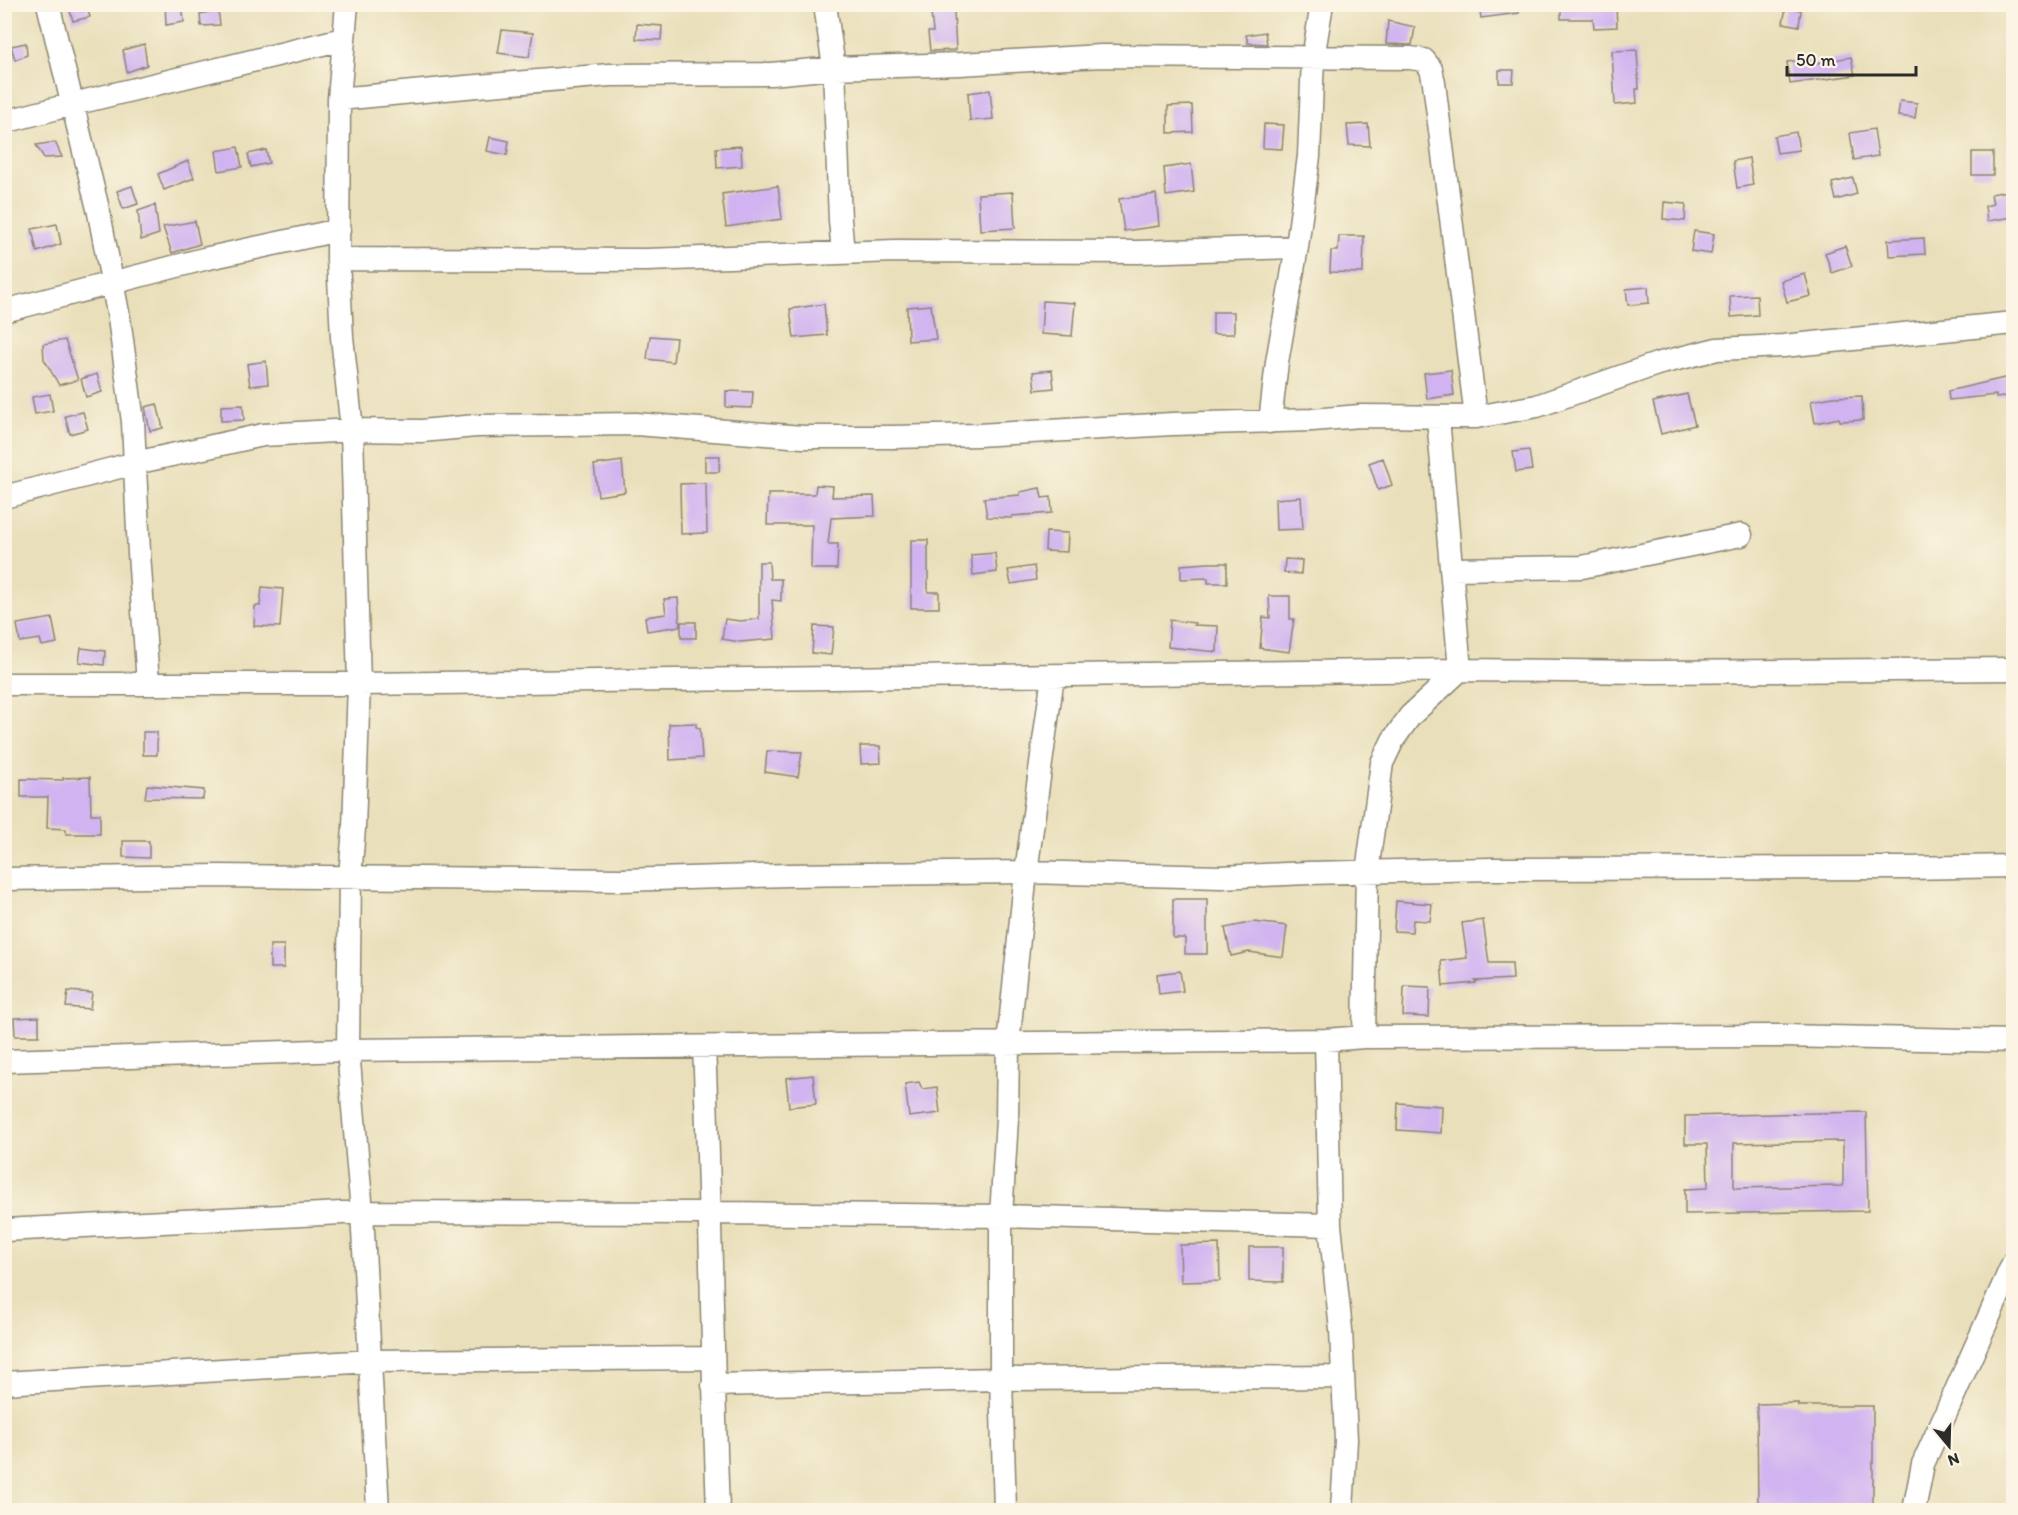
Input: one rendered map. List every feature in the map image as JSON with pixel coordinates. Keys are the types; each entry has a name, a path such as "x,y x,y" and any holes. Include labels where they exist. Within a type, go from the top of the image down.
{"street":[{"path":"48,4 99,213 113,283 133,422 148,684"},
{"path":"348,4 339,99 338,259 342,336 352,430 359,684 350,878 348,1050 362,1212 378,1510"},
{"path":"825,4 834,68 843,253"},
{"path":"1270,422 1309,156 1313,58 1322,4"},
{"path":"4,122 343,39"},
{"path":"339,99 610,75 771,74 834,68 1101,56 1410,58 1424,60 1431,69 1434,83 1476,417"},
{"path":"4,311 204,259 339,230"},
{"path":"338,259 647,260 928,251 1138,252 1297,248"},
{"path":"4,497 135,463 263,435 352,430 421,431 476,426 636,424 803,437 893,437 978,435 1172,424 1270,422 1360,416 1476,417 1537,406 1657,364 1718,349 1782,346 2013,323"},
{"path":"1438,418 1460,670"},
{"path":"1451,569 1582,567 1741,535"},
{"path":"4,684 359,684 1460,670 1664,672 2013,669"},
{"path":"1364,1037 1367,872 1382,763 1393,740 1410,716 1460,670"},
{"path":"1005,1510 1000,1216 1007,1119 1008,1044 1026,872 1053,676"},
{"path":"4,879 220,876 622,880 1026,872 1221,877 1491,869 2013,866"},
{"path":"4,1061 348,1050 1326,1040 1364,1037 1782,1036 2013,1041"},
{"path":"1326,1040 1330,1225 1341,1330 1346,1440 1342,1510"},
{"path":"705,1047 718,1510"},
{"path":"4,1230 362,1212 1000,1216 1330,1225"},
{"path":"1914,1510 1923,1464 2013,1262"},
{"path":"4,1383 371,1361 712,1358"},
{"path":"714,1385 1002,1379 1343,1377"}],"building":[{"path":"68,4 86,4 90,17 73,21"},
{"path":"165,4 182,4 184,22 166,25"},
{"path":"1479,4 1519,4 1519,13 1481,18"},
{"path":"1561,4 1585,4 1585,7 1616,5 1617,27 1594,28 1593,19 1561,19"},
{"path":"1786,8 1801,10 1799,26 1783,23"},
{"path":"218,10 220,25 201,26 200,14"},
{"path":"954,11 956,50 930,51 928,32 933,32 931,13"},
{"path":"1388,21 1415,27 1412,45 1386,44"},
{"path":"637,24 662,26 661,40 636,39"},
{"path":"502,30 533,33 529,57 498,53"},
{"path":"1265,32 1267,44 1248,43 1246,35"},
{"path":"26,43 27,55 15,60 11,46"},
{"path":"144,44 147,65 127,72 123,50"},
{"path":"1637,50 1639,89 1636,89 1637,103 1615,105 1612,51"},
{"path":"1851,57 1855,75 1790,84 1787,62 1810,59 1811,64"},
{"path":"1499,70 1514,70 1513,83 1499,83"},
{"path":"990,90 993,119 970,121 968,93"},
{"path":"1900,101 1917,103 1915,118 1898,116"},
{"path":"1192,105 1193,132 1168,133 1168,106"},
{"path":"1264,124 1284,125 1282,149 1263,148"},
{"path":"1368,124 1370,146 1349,145 1347,125"},
{"path":"1874,129 1878,156 1854,160 1850,133"},
{"path":"1796,132 1799,150 1777,153 1774,136"},
{"path":"490,137 509,141 507,155 487,151"},
{"path":"55,142 62,157 44,158 36,145"},
{"path":"741,146 742,166 717,168 716,148"},
{"path":"238,147 242,167 219,171 216,151"},
{"path":"266,150 269,163 251,167 248,154"},
{"path":"1972,152 1993,152 1993,175 1972,175"},
{"path":"1749,158 1753,185 1737,188 1733,161"},
{"path":"188,161 194,178 164,190 158,174"},
{"path":"1191,164 1194,192 1166,196 1164,168"},
{"path":"1853,178 1857,194 1836,200 1832,183"},
{"path":"132,186 138,204 123,209 117,191"},
{"path":"778,186 782,219 726,227 722,194"},
{"path":"2013,190 2013,217 1987,221 1985,206 1993,204 1991,194"},
{"path":"1013,192 1015,228 980,230 978,194"},
{"path":"1156,194 1159,226 1124,231 1119,199"},
{"path":"1664,202 1686,204 1685,221 1663,219"},
{"path":"155,205 159,234 141,240 138,211"},
{"path":"195,221 200,244 172,253 163,227"},
{"path":"57,224 61,244 37,252 32,229"},
{"path":"1694,231 1714,234 1711,254 1691,251"},
{"path":"1339,236 1364,236 1363,273 1330,272 1331,251 1338,251"},
{"path":"1924,238 1925,254 1889,256 1888,240"},
{"path":"1845,246 1852,266 1832,273 1825,253"},
{"path":"1805,274 1811,296 1787,302 1781,281"},
{"path":"1648,287 1649,303 1628,305 1626,289"},
{"path":"1757,295 1758,315 1731,317 1730,296"},
{"path":"1043,301 1075,303 1072,336 1041,334"},
{"path":"824,304 827,335 794,338 790,309"},
{"path":"931,305 936,339 908,341 907,307"},
{"path":"1213,312 1234,312 1234,334 1213,334"},
{"path":"650,336 676,338 673,362 647,359"},
{"path":"65,340 78,380 59,385 44,359 43,344"},
{"path":"266,361 268,384 250,386 247,364"},
{"path":"1052,370 1054,388 1035,390 1033,372"},
{"path":"1451,370 1454,395 1427,399 1424,373"},
{"path":"97,374 102,392 86,397 81,379"},
{"path":"2013,376 2013,396 1996,398 1996,395 1949,400 1948,391"},
{"path":"726,391 753,392 752,408 726,407"},
{"path":"50,394 53,411 35,414 32,397"},
{"path":"1687,394 1695,425 1661,434 1653,402"},
{"path":"1862,396 1863,420 1840,421 1839,418 1815,423 1811,401 1833,397"},
{"path":"157,404 163,428 150,431 145,407"},
{"path":"243,405 244,420 221,421 221,406"},
{"path":"83,412 88,429 70,434 65,416"},
{"path":"1529,450 1532,470 1516,472 1513,452"},
{"path":"705,456 720,456 719,472 705,472"},
{"path":"1383,458 1392,485 1378,490 1369,463"},
{"path":"622,461 625,492 598,496 594,465"},
{"path":"706,483 707,533 681,534 680,484"},
{"path":"816,485 833,486 832,497 874,496 875,516 831,518 828,544 838,544 837,569 811,569 812,525 767,525 768,494 815,494"},
{"path":"1040,488 1042,498 1051,497 1052,513 1012,516 1012,518 987,517 984,498 1020,495 1020,492"},
{"path":"1301,497 1303,529 1276,530 1275,499"},
{"path":"1046,532 1068,533 1067,552 1045,551"},
{"path":"911,540 928,540 928,592 939,592 939,608 911,608"},
{"path":"995,553 997,572 973,575 971,555"},
{"path":"1285,559 1302,560 1301,574 1284,573"},
{"path":"759,562 769,562 770,579 781,579 781,601 772,600 775,639 740,642 722,639 725,619 740,621 759,619"},
{"path":"1227,563 1227,583 1208,583 1208,578 1181,579 1181,565"},
{"path":"1034,566 1036,580 1011,584 1008,570"},
{"path":"262,587 283,589 280,627 254,626 255,606 260,606"},
{"path":"1269,596 1290,596 1290,619 1294,619 1289,652 1260,648 1263,617 1270,618"},
{"path":"678,598 680,626 647,631 645,617 666,614 664,599"},
{"path":"52,618 57,643 42,646 40,639 20,642 17,624"},
{"path":"1170,620 1195,623 1194,625 1218,626 1217,652 1168,647"},
{"path":"681,622 696,622 696,638 681,638"},
{"path":"814,626 834,627 831,655 812,653"},
{"path":"81,648 105,651 104,665 79,662"},
{"path":"696,723 696,727 700,728 702,758 670,760 669,724"},
{"path":"143,732 157,732 157,755 143,755"},
{"path":"860,746 880,746 881,763 861,764"},
{"path":"767,751 802,752 798,777 765,772"},
{"path":"90,777 91,814 100,814 100,834 66,834 66,829 47,828 48,797 21,797 21,779 63,780 63,778"},
{"path":"147,785 204,790 203,799 145,798"},
{"path":"123,841 149,841 149,858 123,857"},
{"path":"1173,899 1207,899 1207,954 1185,954 1185,938 1173,938"},
{"path":"1396,901 1432,904 1430,921 1413,920 1412,932 1394,931"},
{"path":"1483,920 1489,963 1512,963 1513,979 1443,986 1441,961 1467,958 1462,923"},
{"path":"1254,922 1287,926 1283,957 1249,952 1231,956 1225,928"},
{"path":"270,945 284,945 284,968 270,968"},
{"path":"1180,971 1183,991 1159,994 1157,974"},
{"path":"1404,986 1430,987 1429,1017 1403,1016"},
{"path":"68,991 92,993 90,1009 66,1007"},
{"path":"39,1017 39,1036 15,1036 14,1018"},
{"path":"813,1075 816,1104 789,1107 786,1078"},
{"path":"919,1082 922,1089 937,1087 940,1113 909,1117 905,1084"},
{"path":"1398,1103 1442,1106 1441,1133 1397,1130"},
{"path":"1866,1112 1868,1211 1685,1214 1685,1189 1708,1188 1707,1144 1685,1144 1685,1116","holes":["1843,1141 1843,1186 1734,1188 1734,1143"]},
{"path":"1219,1244 1220,1281 1181,1282 1180,1245"},
{"path":"1249,1247 1283,1247 1283,1282 1249,1281"},
{"path":"1798,1403 1798,1406 1873,1406 1873,1510 1758,1510 1757,1404"}]}
